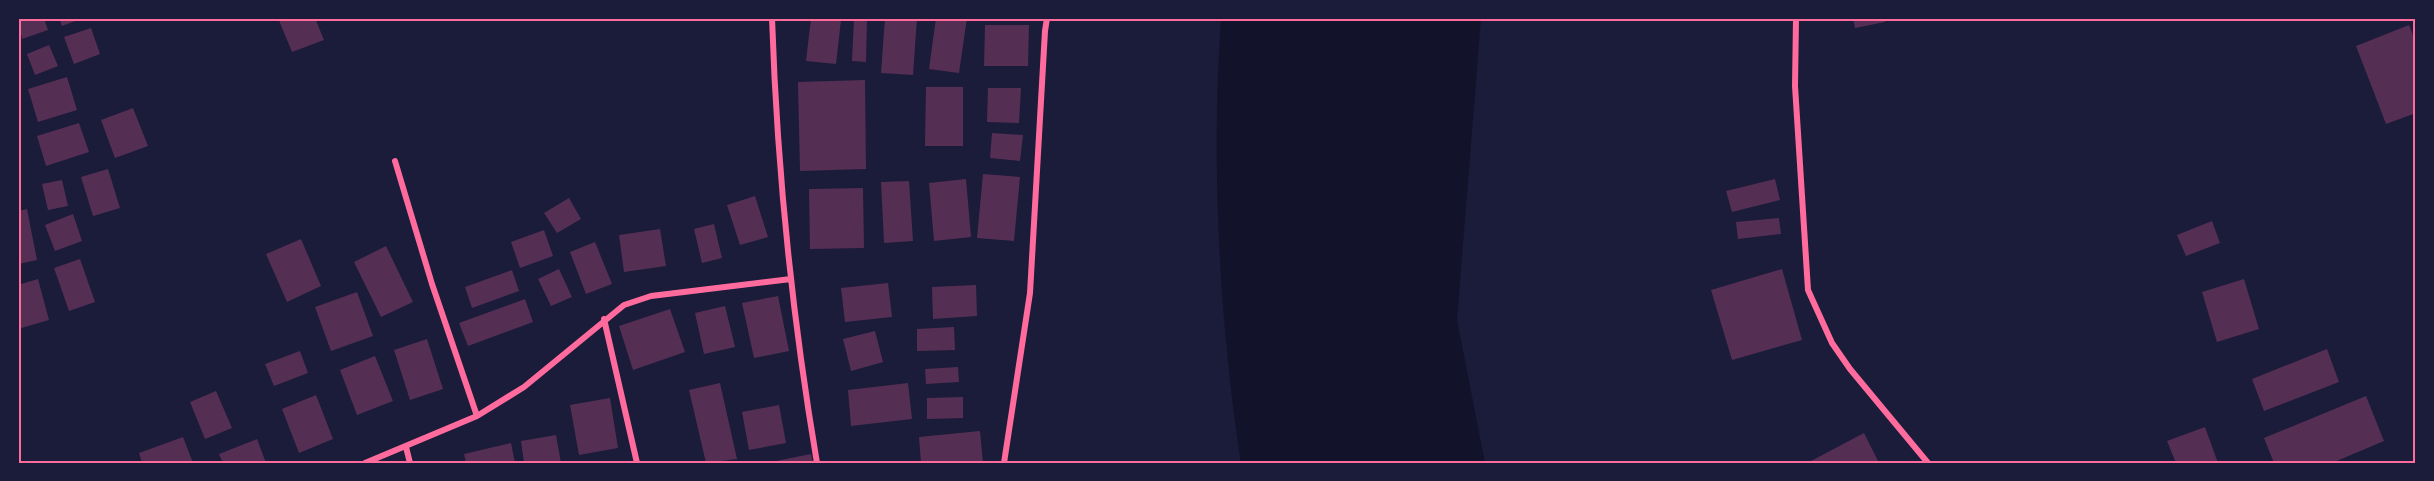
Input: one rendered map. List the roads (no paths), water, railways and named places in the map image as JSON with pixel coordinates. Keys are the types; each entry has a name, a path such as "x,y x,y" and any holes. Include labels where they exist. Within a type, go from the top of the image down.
{"street":[{"path":"771,18 791,279 800,366 817,463"},
{"path":"1004,463 1030,292 1047,18"},
{"path":"1796,18 1795,86 1808,290 1832,344 1928,463"},
{"path":"395,161 432,284 477,416"},
{"path":"365,463 477,416 524,387 624,304 651,296 791,279"},
{"path":"604,319 637,463"},
{"path":"406,447 410,463"}]}
